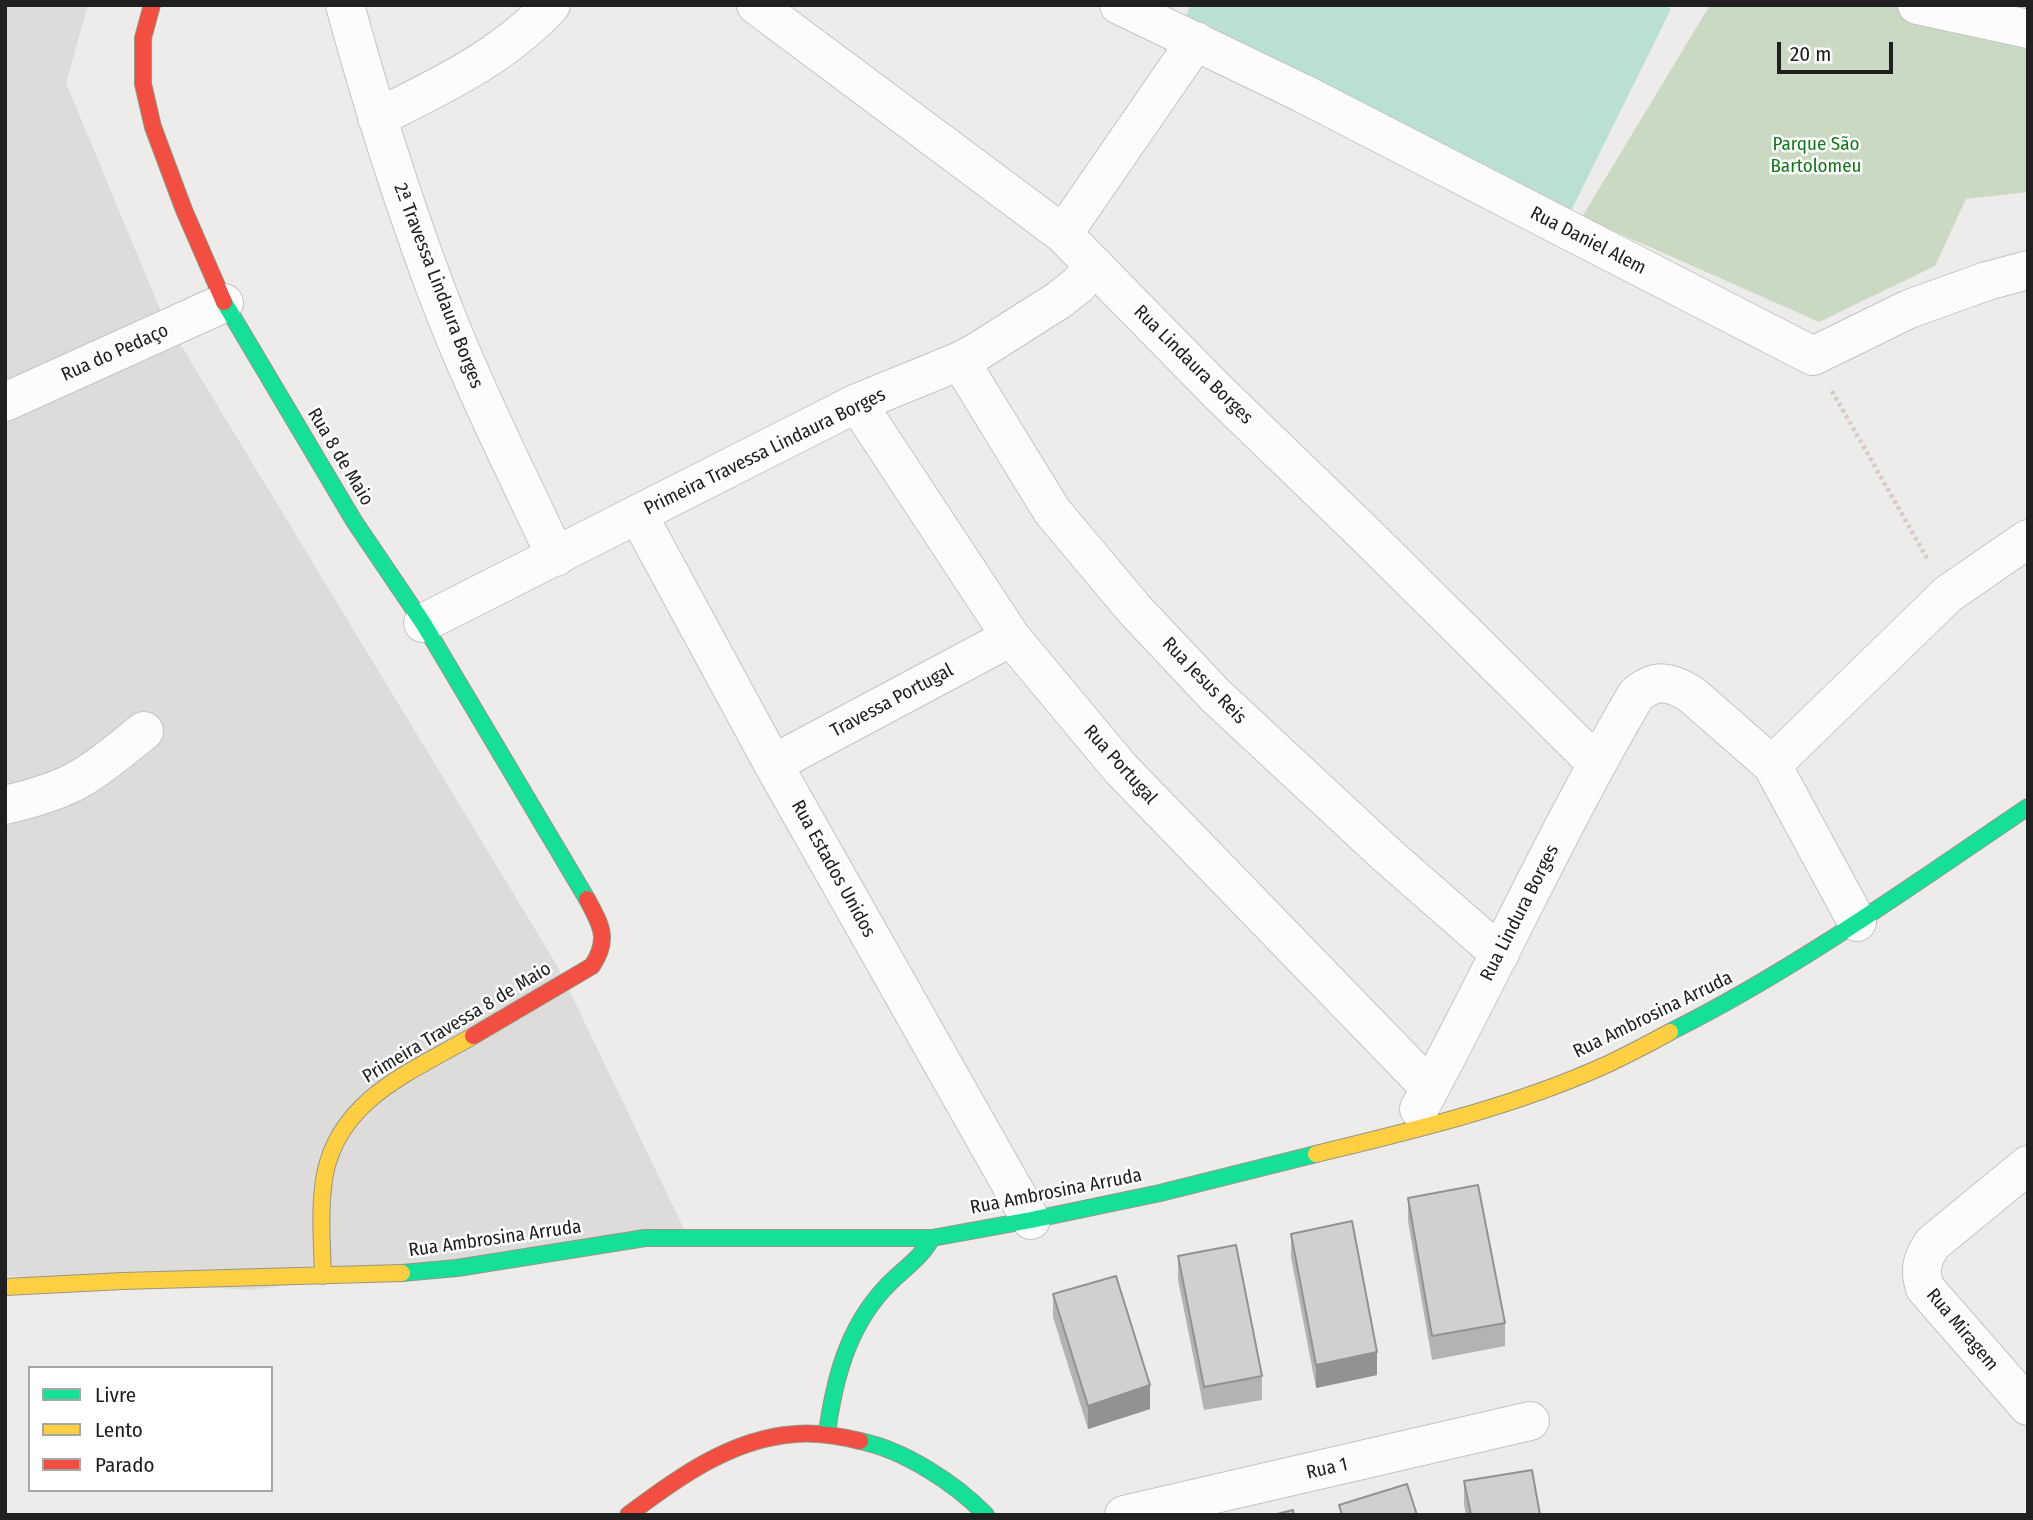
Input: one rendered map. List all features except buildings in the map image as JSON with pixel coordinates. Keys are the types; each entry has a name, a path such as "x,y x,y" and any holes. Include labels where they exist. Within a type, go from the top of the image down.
{"street":[{"name":"Rua 8 de Maio","path":"152,5 143,38 143,83 153,127 184,210 224,303 354,521 423,624 587,898"},
{"name":"2ª Travessa Lindaura Borges","path":"345,5 377,118 435,286 479,394 556,556"},
{"path":"377,118 461,76 531,27 551,5"},
{"name":"Rua Lindaura Borges","path":"756,5 1063,234 1219,393 1596,763"},
{"path":"1917,5 2028,29"},
{"name":"Rua Daniel Alem","path":"1132,8 1813,356"},
{"path":"1063,234 1196,41"},
{"name":"Primeira Travessa Lindaura Borges","path":"423,624 857,403 960,361 1015,330 1059,300 1078,285 1095,266"},
{"path":"1813,356 1909,309 1987,281 2028,270"},
{"name":"Rua do Pedaço","path":"5,402 224,303"},
{"name":"Rua Jesus Reis","path":"960,361 1052,511 1135,610 1226,705 1387,855 1500,954"},
{"name":"Rua Portugal","path":"857,403 1012,638 1121,769 1430,1088"},
{"name":"Rua Estados Unidos","path":"638,515 773,764 1031,1220"},
{"path":"1857,922 1772,765 1948,594 2028,539"},
{"name":"Travessa Portugal","path":"773,764 1012,638"},
{"name":"Rua Lindura Borges","path":"1407,1132 1596,763 1636,695 1645,687 1657,683 1679,687 1692,695 1772,765"},
{"path":"5,805 34,798 70,784 144,731"},
{"name":"Rua Ambrosina Arruda","path":"5,1287 391,1274 457,1268 645,1238 932,1238 1160,1192 1407,1132 1534,1093 1608,1064 1748,991 1857,922 2028,807"},
{"name":"Primeira Travessa 8 de Maio","path":"323,1276 323,1184 331,1152 345,1124 362,1105 388,1086 592,966 601,955 604,941 601,927 587,898"},
{"name":"Rua Miragem","path":"2028,1165 1933,1243 1924,1255 1921,1266 1925,1289 2028,1406"},
{"path":"827,1433 831,1395 842,1357 860,1322 882,1291 918,1259 932,1238"},
{"name":"Rua 1","path":"1124,1515 1530,1421"},
{"path":"628,1515 687,1472 731,1449 779,1435 827,1433 883,1446 931,1471 972,1499 986,1515"}],"path":[{"path":"1813,356 1948,594"}],"shaded area":[{"path":"5,5 88,5 66,83 162,314 558,967 685,1231 251,1290 5,1276"}],"green space":[{"path":"1191,5 1662,5 1671,9 1568,217 1182,24"},
{"name":"Parque São Bartolomeu","path":"1710,5 2028,5 2028,192 1966,199 1935,266 1819,322 1582,217"}],"traffic: fast":[{"path":"224,302 354,521 423,623 587,899"},
{"path":"1670,1032 1808,954 2028,807"},
{"path":"402,1273 457,1268 645,1238 932,1238 1160,1193 1316,1154"},
{"path":"827,1433 838,1375 860,1321 884,1289 916,1259 932,1238"},
{"path":"860,1441 877,1445 928,1469 986,1515"}],"traffic: slow":[{"path":"1316,1154 1501,1105 1608,1064 1670,1032"},
{"path":"323,1276 323,1186 333,1148 346,1125 382,1090 473,1036"},
{"path":"5,1287 402,1273"}],"traffic: jam":[{"path":"152,5 143,38 143,84 153,127 184,210 224,302"},
{"path":"473,1036 592,966 601,948 602,932 587,899"},
{"path":"628,1515 706,1462 750,1443 772,1437 804,1434 860,1441"}]}
